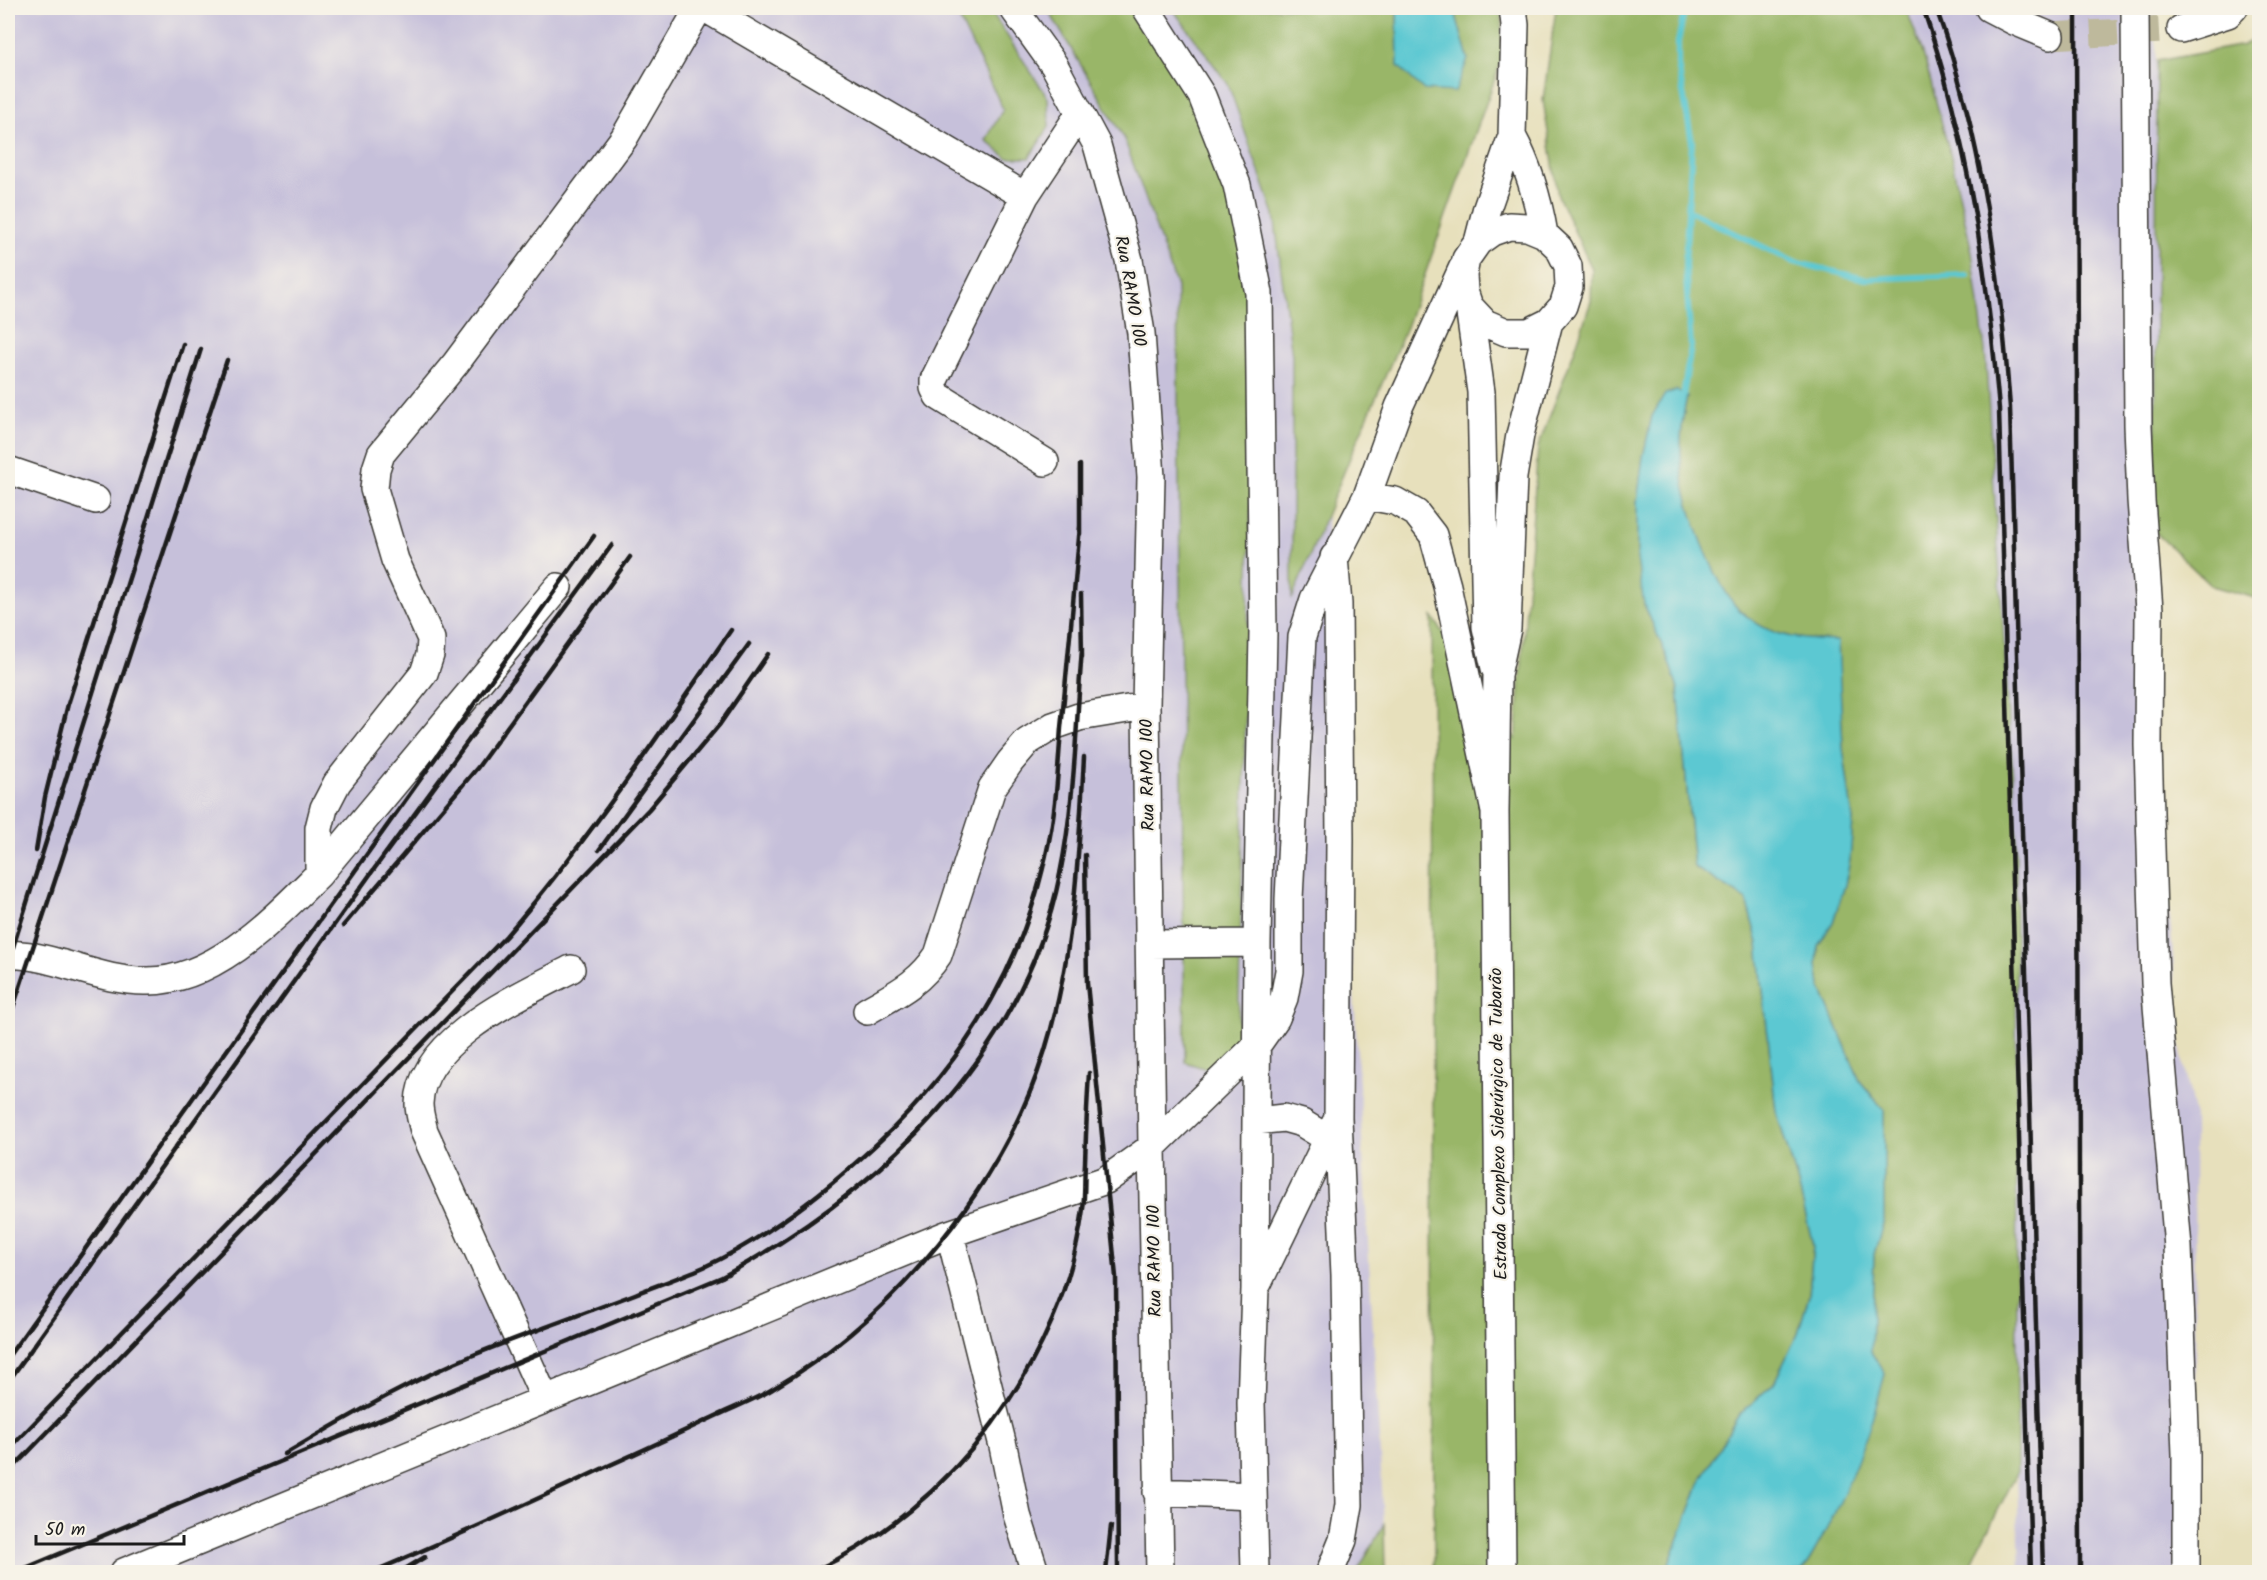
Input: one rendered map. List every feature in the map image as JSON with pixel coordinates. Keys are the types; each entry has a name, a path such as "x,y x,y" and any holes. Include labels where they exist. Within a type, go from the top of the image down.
{"street":[{"path":"319,874 319,828 328,799 337,783 424,673 430,656 430,639 395,560 374,489 376,469 381,454 456,363 624,138 699,8"},
{"path":"705,8 1024,196"},
{"name":"Rua RAMO 100","path":"1013,8 1054,65 1097,145 1129,260 1141,333 1151,477 1146,706 1160,1572"},
{"path":"1146,8 1202,96 1237,185 1259,293 1263,633 1257,943 1255,1289 1251,1403 1255,1572"},
{"path":"1989,8 2050,36"},
{"path":"2135,8 2138,425 2149,610 2148,745 2155,983 2178,1247 2186,1454 2186,1572"},
{"path":"2181,29 2228,14 2234,8"},
{"name":"Estrada Complexo Siderúrgico de Tubarão","path":"1497,675 1486,627 1482,392 1462,275 1512,136 1516,13"},
{"path":"1045,462 938,396 934,388 934,380 1024,196 1080,113"},
{"name":"Estrada Complexo Siderúrgico de Tubarão","path":"1502,1572 1495,812 1497,675 1507,629 1513,477 1520,435 1549,322 1563,306 1569,287 1568,266 1559,248 1544,234 1533,185 1522,154 1512,136"},
{"path":"124,1572 950,1234 1106,1180 1152,1147 1257,1045 1276,1018 1284,998 1289,971 1289,899 1301,646 1314,599 1367,496 1399,407 1472,251 1492,232 1509,226 1527,227 1544,234"},
{"path":"1469,306 1485,323 1506,332 1529,332 1549,322"},
{"path":"8,470 96,500"},
{"path":"1367,496 1395,501 1416,513 1433,535 1447,586 1495,812"},
{"path":"1330,1572 1343,1540 1349,1505 1345,1275 1333,1128 1340,827 1338,604 1334,557"},
{"path":"8,954 35,957 77,969 147,982 180,977 210,965 241,944 289,904 319,874 558,587"},
{"path":"867,1011 908,988 927,972 938,955 992,788 1027,742 1053,726 1079,717 1146,706"},
{"path":"1150,944 1257,943"},
{"path":"545,1398 424,1131 419,1103 426,1075 440,1052 496,1008 571,969"},
{"path":"1256,1121 1284,1118 1302,1124 1333,1128"},
{"path":"1255,1289 1333,1128"},
{"path":"950,1234 1003,1446 1017,1515 1035,1572"},
{"path":"1157,1491 1253,1496"}],"shaded area":[{"path":"8,8 1208,8 1306,150 1384,1524 1357,1572 8,1572"},
{"path":"1906,8 2156,8 2155,532 2151,795 2170,919 2180,1048 2194,1112 2196,1572 2020,1572 2017,1473 2016,826 1972,252 1951,157 1923,53"}],"green space":[{"path":"940,8 989,8 1048,98 1049,127 1029,158 1007,158 986,140 1003,109 956,12"},
{"path":"1047,8 1131,8 1198,99 1256,290 1238,1036 1228,1058 1206,1069 1185,1062 1177,287 1124,138"},
{"path":"1172,8 1397,8 1398,66 1468,59 1454,8 1501,8 1503,56 1404,333 1292,599 1292,356 1274,214 1228,84"},
{"path":"1556,8 1906,8 1923,53 1951,157 1972,252 1985,350 2016,826 2017,1473 1977,1551 1969,1572 1802,1572 1839,1501 1885,1374 1871,1352 1874,1254 1884,1220 1884,1110 1860,1081 1820,986 1817,965 1818,945 1833,922 1845,885 1850,860 1853,820 1843,748 1837,641 1800,638 1773,632 1743,613 1725,591 1702,543 1683,479 1681,438 1687,397 1652,416 1643,457 1637,503 1644,604 1668,659 1678,689 1694,867 1746,899 1758,943 1776,1111 1797,1179 1813,1245 1809,1296 1798,1333 1774,1383 1738,1416 1701,1480 1666,1572 1434,1572 1432,616 1516,740 1538,447 1591,301 1592,269 1558,196 1543,100"},
{"path":"2259,33 2259,599 2212,586 2155,532 2157,61 2244,45"},
{"path":"1384,1524 1385,1572 1357,1572"}],"water":[{"path":"1397,8 1454,8 1468,59 1455,92 1424,90 1398,66"},
{"path":"1677,390 1687,396 1681,448 1686,493 1702,543 1725,591 1739,610 1773,632 1791,637 1838,641 1843,748 1853,820 1850,860 1845,885 1833,922 1818,946 1817,965 1820,986 1860,1081 1884,1110 1884,1220 1874,1254 1871,1352 1885,1374 1870,1426 1851,1476 1816,1549 1802,1572 1666,1572 1701,1480 1738,1416 1774,1383 1798,1333 1809,1296 1813,1245 1797,1179 1776,1111 1758,943 1746,899 1694,867 1678,689 1668,659 1644,604 1637,559 1637,503 1643,457 1652,416 1665,394"}],"waterway":[{"path":"1682,402 1691,346 1685,265 1692,142 1678,65 1678,42 1685,8"},
{"path":"1689,211 1794,262 1865,279 1968,275"}],"tunnel":[{"path":"2050,36 2181,29"}],"railway":[{"path":"1923,8 1939,57 1964,155 1982,256 1999,409 2031,1572"},
{"path":"1936,8 1966,106 1987,205 2001,307 2010,408 2043,1572"},
{"path":"2076,8 2080,1572"},
{"path":"36,851 45,797 68,704 183,344"},
{"path":"8,963 201,349"},
{"path":"8,1023 227,360"},
{"path":"1080,465 1080,534"},
{"path":"285,1454 376,1402 447,1366 687,1274 725,1257 766,1233 823,1190 859,1160 924,1095 953,1060 978,1023 1019,943 1034,900 1046,855 1058,776 1080,526"},
{"path":"8,1357 594,536"},
{"path":"8,1382 369,876 612,545"},
{"path":"343,926 478,767 630,557"},
{"path":"1081,594 1082,657"},
{"path":"8,1450 506,936 537,900 595,824 731,630"},
{"path":"599,850 749,644"},
{"path":"16,1572 722,1277 780,1243 836,1204 888,1160 936,1112 979,1059 1014,1002 1042,940 1060,874 1069,819 1082,649"},
{"path":"8,1473 649,809 720,724 768,654"},
{"path":"372,1572 432,1547 771,1390 816,1360 860,1326 901,1287 938,1244 972,1198 1002,1150 1026,1101 1045,1050 1063,978 1074,905 1084,757"},
{"path":"1085,855 1087,983 1116,1277 1118,1572"},
{"path":"812,1572 863,1545 910,1510 954,1470 992,1424 1025,1374 1052,1321 1071,1266 1084,1203 1089,1073"},
{"path":"1106,1572 1111,1526"},
{"path":"400,1572 425,1557"}]}
